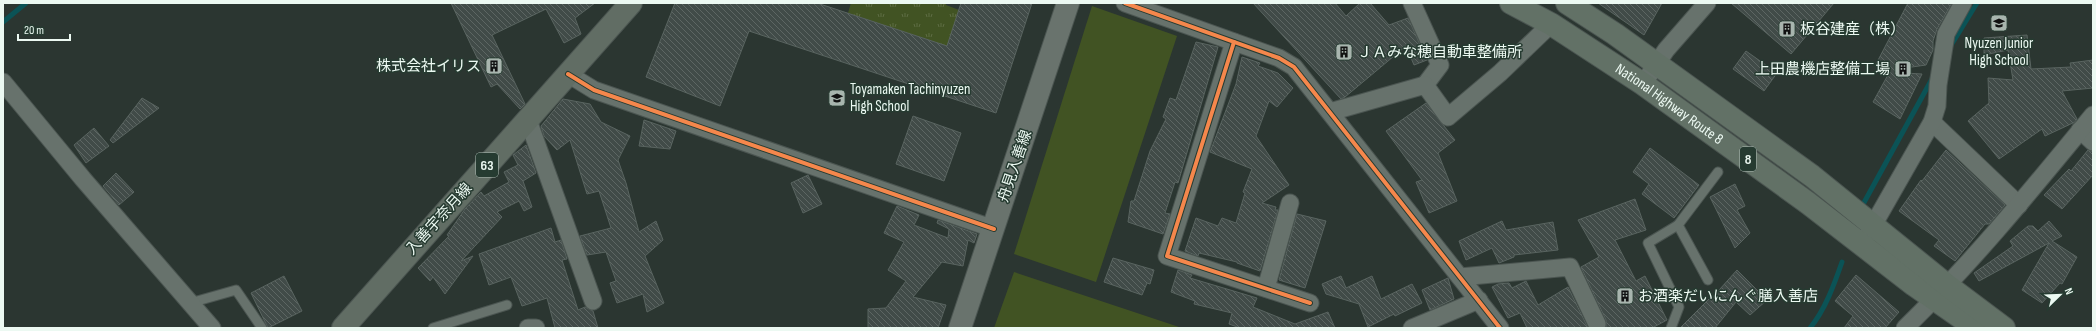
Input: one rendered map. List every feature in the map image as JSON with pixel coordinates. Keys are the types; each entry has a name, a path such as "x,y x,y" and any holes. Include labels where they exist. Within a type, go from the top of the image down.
{"highway":[{"name":"National Highway Route 8","path":"1511,3 1551,24 1643,84 1808,203 1914,285 1942,293 2004,328"},
{"name":"National Highway Route 8","path":"1567,3 1615,34 1812,176 1942,293 1976,328"}],"main road":[{"name":"入善宇奈月線","path":"343,328 631,3"},
{"name":"舟見入善線","path":"960,328 1068,3"}],"street":[{"path":"1125,3 1279,58 1294,67 1500,328"},
{"path":"1330,112 1425,85 1440,65 1412,3"},
{"path":"1643,84 1666,50 1707,3"},
{"path":"1862,245 1932,122 1936,106 1946,34 1963,3"},
{"path":"1425,85 1448,117 1500,73 1551,24"},
{"path":"1234,42 1167,256 1310,303"},
{"path":"568,74 594,90 994,228"},
{"path":"3,82 83,179 190,303 208,327"},
{"path":"1905,328 1942,293 2020,204 2087,136 2093,115"},
{"path":"528,120 593,301"},
{"path":"1932,122 2020,204"},
{"path":"1266,288 1290,203"},
{"path":"1460,277 1570,267 1597,324"},
{"path":"1412,328 1478,300"},
{"path":"528,328 536,328"}],"lane":[{"path":"1671,328 1679,307 1648,243 1678,225 1718,172"},
{"path":"1678,225 1708,280"},
{"path":"190,303 236,290 262,328"},
{"path":"433,328 507,305"}],"green space":[{"path":"851,3 946,3 946,5 959,10 947,46 848,13"},
{"path":"1092,6 1177,36 1096,282 1014,254"},
{"path":"1014,272 1182,328 994,328"}],"building":[{"name":"株式会社イリス","path":"451,3 595,3 575,18 581,34 564,43 546,9 492,35 525,104 520,109 497,84 491,87"},
{"path":"675,3 817,3 947,46 961,3 1032,3 996,113 749,31 720,106 646,77"},
{"name":"ＪＡみな穂自動車整備所","path":"1253,3 1335,3 1346,16 1360,3 1370,3 1389,25 1408,18 1427,60 1414,65 1406,46 1341,99"},
{"path":"1598,3 1662,3 1644,35"},
{"name":"板谷建産（株）","path":"1731,3 1834,3 1791,54"},
{"name":"上田農機店整備工場","path":"1908,3 1952,3 1937,29 1933,41 1933,50 1926,65 1905,68 1905,73 1922,74 1900,119 1873,102 1889,73 1876,64"},
{"path":"2027,35 2031,69 2071,67 2070,63 2093,60 2093,88 2062,91 2077,119 2075,122 2045,136 2042,129 1999,159 1968,121 1989,103 1988,78 2013,80 2008,50 1984,55 1984,38"},
{"path":"1196,42 1218,47 1178,183 1175,182 1165,213 1170,214 1163,234 1128,222 1131,201 1134,201 1150,151 1166,119 1163,117 1170,98 1176,100"},
{"path":"1746,51 1777,73 1764,91 1733,69"},
{"path":"1242,57 1260,63 1258,66 1278,73 1293,88 1277,107 1269,101 1256,136 1289,185 1262,203 1276,207 1275,210 1278,210 1260,271 1237,262 1199,253 1198,256 1185,251 1196,218 1218,226 1222,218 1236,223 1245,193 1243,192 1252,169 1210,152 1236,84"},
{"path":"142,98 159,108 113,143 110,140"},
{"path":"563,99 590,104 601,122 630,136 618,160 626,183 639,232 656,221 663,240 645,256 664,303 647,312 643,294 617,303 610,283 616,281 606,252 587,255 580,236 611,228 599,191 587,194 570,140 557,150 544,136 541,126"},
{"path":"1426,103 1455,140 1438,153 1457,201 1429,213 1416,182 1422,180 1386,131"},
{"path":"913,116 961,133 944,181 896,164"},
{"path":"644,120 676,131 670,149 639,146"},
{"path":"94,128 109,146 86,163 74,145"},
{"path":"526,145 536,173 523,181 532,207 524,211 519,201 497,212 502,217 461,261 473,256 445,294 433,277 430,281 418,268 449,236 447,235 465,209 481,192 484,196 509,182 504,172 518,165 513,155"},
{"path":"1650,148 1699,185 1674,218 1642,194 1649,184 1633,172"},
{"path":"1946,150 2005,205 1989,224 1985,224 1955,261 1934,246 1939,240 1899,211 1921,180 1922,181"},
{"path":"2088,150 2093,152 2093,175 2062,209 2044,195 2069,169 2071,171"},
{"path":"116,173 134,192 119,205 103,186"},
{"path":"808,175 822,204 803,213 791,183"},
{"path":"1735,184 1745,206 1737,210 1750,233 1735,248 1710,197"},
{"name":"お酒楽だいにんぐ膳入善店","path":"1635,199 1646,230 1615,240 1636,281 1645,276 1667,320 1652,328 1606,328 1606,320 1581,267 1599,257 1578,220"},
{"path":"897,206 919,215 914,225 948,238 949,229 937,223 938,220 977,234 974,243 968,240 963,266 942,262 913,297 946,305 938,328 868,328 868,309 886,308 906,281 888,270 904,242 884,233"},
{"path":"1297,214 1326,221 1305,288 1279,280"},
{"path":"1502,221 1506,230 1553,222 1558,250 1514,255 1514,257 1499,263 1492,248 1466,260 1459,241"},
{"path":"2049,221 2062,236 2052,241 2077,257 2062,284 2060,283 2042,303 2022,290 2049,243 1979,281 1974,273 2013,246 2010,241 2028,226 2033,226 2038,231"},
{"path":"551,228 555,242 561,240 567,259 562,260 578,310 585,307 593,311 598,328 555,328 547,298 522,306 511,277 489,285 479,254"},
{"path":"1113,258 1154,270 1150,284 1147,283 1142,295 1104,282"},
{"path":"1178,270 1192,275 1190,278 1257,298 1253,307 1295,324 1328,312 1335,328 1240,328 1229,324 1232,313 1194,304 1195,301 1171,292"},
{"path":"1737,270 1767,300 1750,315 1736,302 1715,328 1680,328 1710,298 1711,299"},
{"path":"1856,275 1899,312 1885,328 1844,328 1853,316 1835,301"},
{"path":"284,276 302,311 268,328 251,293"},
{"path":"1341,276 1346,288 1372,276 1381,299 1412,284 1422,303 1395,316 1394,314 1368,327 1359,304 1326,294 1322,284"},
{"path":"1448,278 1454,299 1430,310 1422,290"},
{"path":"1526,281 1538,305 1568,287 1588,328 1527,328 1520,313 1508,318 1492,287 1498,284 1509,283 1512,288"}],"waterway":[{"path":"3,22 26,3"},
{"path":"1950,47 1977,3"},
{"path":"1861,208 1933,77"},
{"path":"1810,328 1825,305 1842,262"}],"cycle path":[{"path":"1125,3 1279,58 1294,67 1500,328"},
{"path":"1234,42 1167,256 1310,303"},
{"path":"568,74 594,90 994,229"}],"place":[{"name":"Nyuzen Junior High School","path":"1999,23"},
{"name":"板谷建産（株）","path":"1787,29"},
{"name":"ＪＡみな穂自動車整備所","path":"1344,52"},
{"name":"株式会社イリス","path":"494,66"},
{"name":"上田農機店整備工場","path":"1903,69"},
{"name":"Toyamaken Tachinyuzen High School","path":"837,98"},
{"name":"お酒楽だいにんぐ膳入善店","path":"1625,296"}]}
